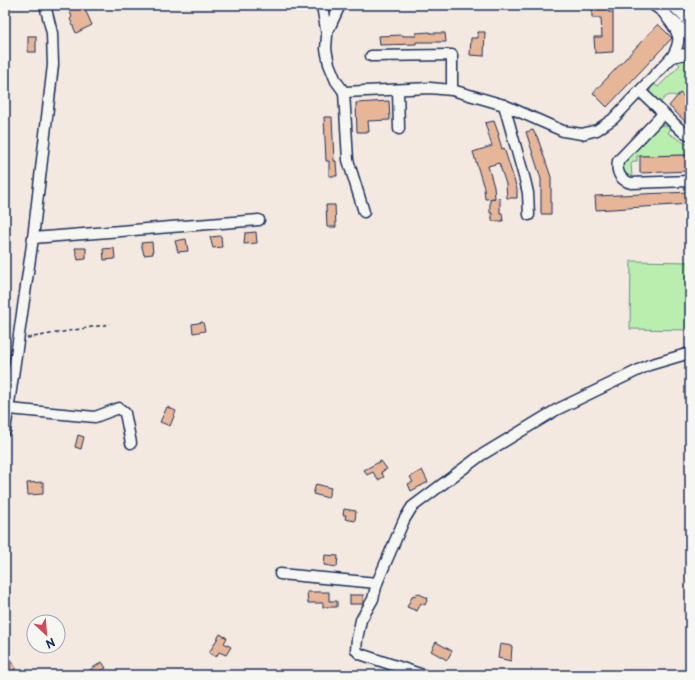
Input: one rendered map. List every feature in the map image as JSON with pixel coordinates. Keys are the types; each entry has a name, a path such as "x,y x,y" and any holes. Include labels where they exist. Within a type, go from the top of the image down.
{"street":[{"path":"5,432 34,238 53,65 52,33 45,5"},
{"path":"340,5 331,8 322,5 326,35 326,49 329,64 336,81 344,92 348,160 364,212"},
{"path":"326,35 340,5"},
{"path":"653,5 690,36"},
{"path":"672,5 690,22"},
{"path":"344,92 430,88 452,90 504,105 563,131 582,134 597,130 613,119 672,57 678,47 679,37 663,12"},
{"path":"672,57 690,53"},
{"path":"371,56 452,55 452,90"},
{"path":"398,90 399,129"},
{"path":"640,91 682,131 690,135"},
{"path":"504,105 528,193 528,215"},
{"path":"663,114 618,161 618,173 622,180 631,183 690,181"},
{"path":"34,238 259,220"},
{"path":"423,675 360,654 356,650 361,620 373,599 377,583 404,520 412,507 480,456 556,410 649,364 690,353"},
{"path":"9,409 95,418 119,408 125,413 131,443"},
{"path":"280,574 377,583"}],"path":[{"path":"19,339 110,324"}],"green space":[{"path":"690,56 690,102 680,93 676,96 671,95 666,97 659,104 649,94 651,87 654,84 658,87 680,65 676,61"},
{"path":"664,125 671,128 668,133 690,146 690,155 637,156 637,161 634,161 631,164 632,178 625,175 622,166 623,163 660,126"},
{"path":"631,261 690,262 690,330 630,329"}],"building":[{"path":"67,5 83,5 92,25 76,33 70,19 72,17"},
{"path":"608,9 608,12 613,12 613,52 595,53 594,37 602,37 601,18 592,18 592,10"},
{"path":"658,24 672,38 607,107 593,93"},
{"path":"478,32 485,32 484,56 470,55 471,38 478,38"},
{"path":"416,33 445,33 446,42 416,42 416,44 380,45 379,36 416,36"},
{"path":"28,36 36,36 36,52 28,52"},
{"path":"680,93 690,102 690,126 669,106"},
{"path":"389,101 390,120 368,121 369,132 357,132 356,103"},
{"path":"324,117 332,117 334,161 336,161 337,176 329,176 329,161 326,161"},
{"path":"494,121 502,149 504,148 517,189 517,198 507,198 506,184 499,163 488,166 494,187 495,198 485,199 484,188 473,152 492,146 485,123"},
{"path":"533,130 537,136 551,177 551,214 541,214 541,179 526,132"},
{"path":"690,155 690,171 640,173 640,156"},
{"path":"690,192 690,204 596,210 595,196"},
{"path":"500,198 500,213 502,213 503,221 492,221 492,213 490,213 490,199"},
{"path":"326,205 335,205 336,227 327,227"},
{"path":"256,232 257,243 244,244 245,233"},
{"path":"221,236 222,247 213,248 210,237"},
{"path":"186,239 188,251 178,252 175,241"},
{"path":"152,242 153,254 144,255 141,243"},
{"path":"75,248 86,248 86,259 78,260"},
{"path":"114,248 115,259 104,260 103,249"},
{"path":"203,322 205,331 193,333 192,324"},
{"path":"167,407 176,411 170,426 160,422"},
{"path":"78,435 84,437 81,449 75,447"},
{"path":"381,461 387,469 381,472 384,477 378,480 373,472 367,475 364,470"},
{"path":"422,470 428,482 411,491 408,484 413,482 410,477"},
{"path":"43,482 43,494 28,495 27,483"},
{"path":"316,484 331,488 328,498 313,494"},
{"path":"344,509 356,511 355,521 345,519 346,515 343,515"},
{"path":"325,555 338,556 337,567 324,565"},
{"path":"307,592 329,592 329,601 337,601 337,607 323,607 323,603 308,603"},
{"path":"417,593 428,598 425,605 421,603 417,611 407,607 413,595 416,596"},
{"path":"350,595 363,595 363,604 350,604"},
{"path":"220,634 227,638 224,643 231,647 226,655 219,652 216,657 209,653"},
{"path":"436,642 452,651 447,660 431,651"},
{"path":"500,644 512,646 511,661 498,658"},
{"path":"5,654 16,668 7,675 5,675"},
{"path":"102,662 106,668 94,675 82,675"}]}
